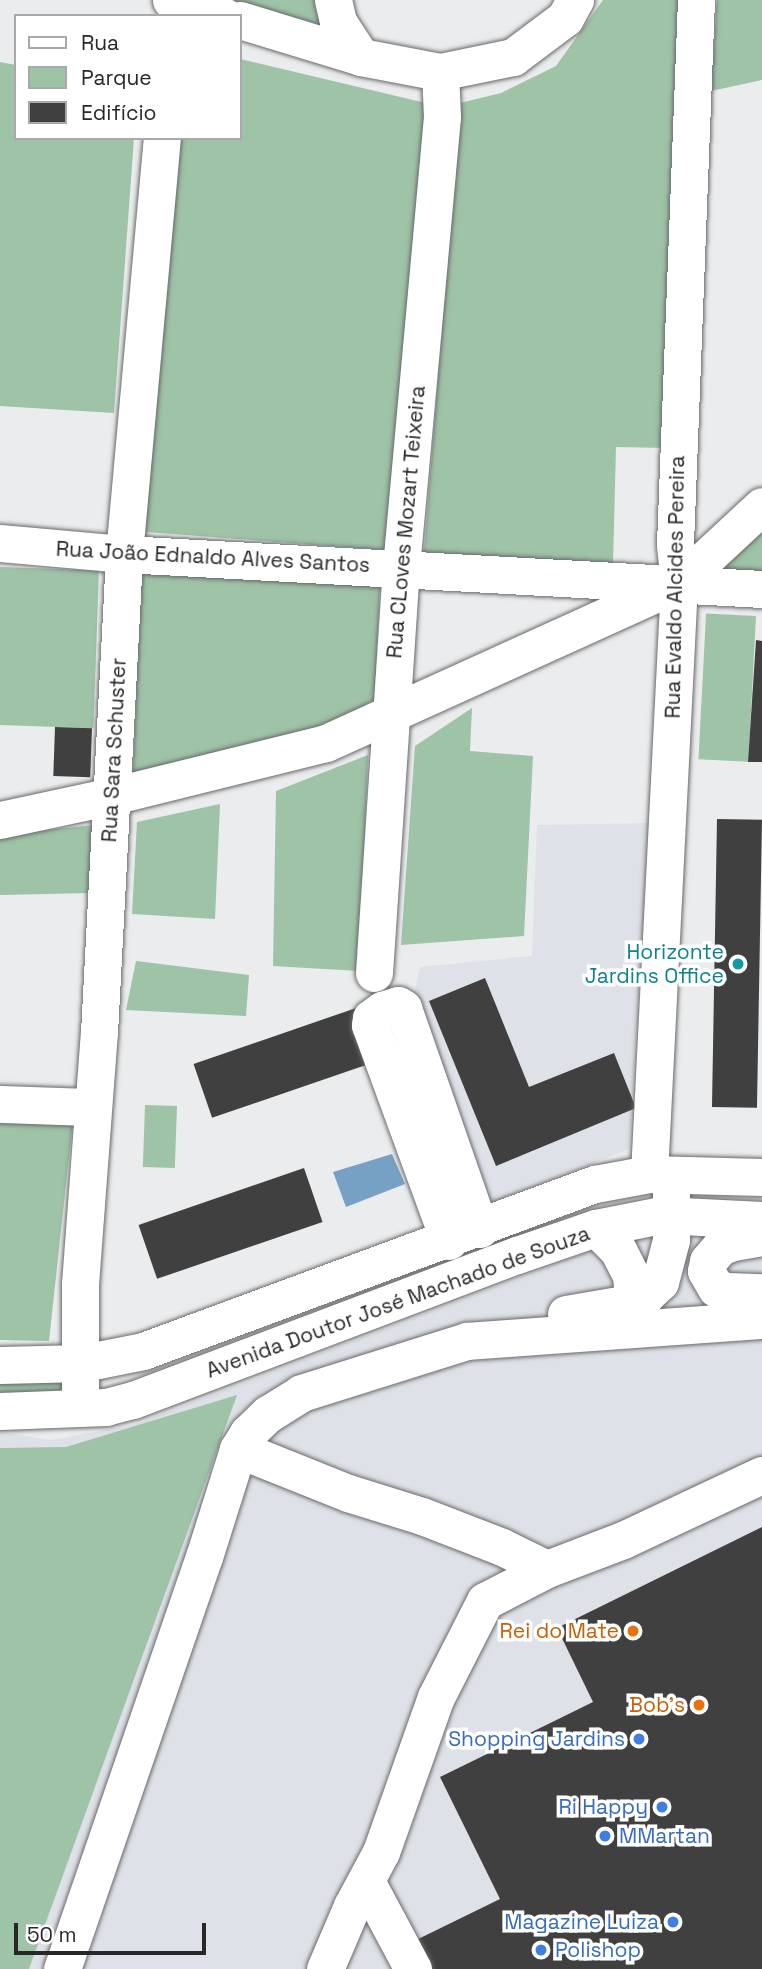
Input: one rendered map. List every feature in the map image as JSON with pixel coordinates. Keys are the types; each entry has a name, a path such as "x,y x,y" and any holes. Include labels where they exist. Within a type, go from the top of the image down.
{"street":[{"path":"174,0 218,14"},
{"path":"333,0 338,22 361,57"},
{"path":"242,21 361,57 440,72 513,57 565,18 575,0"},
{"name":"Rua Evaldo Alcides Pereira","path":"633,1300 646,1295 660,1282 673,1216 660,1173 679,583 675,544 696,0"},
{"name":"Rua CLoves Mozart Teixeira","path":"374,972 389,714 442,117 440,72"},
{"name":"Rua Sara Schuster","path":"80,1408 83,1363 80,1284 112,796 124,554 162,140"},
{"path":"0,820 112,796 326,743 679,583 762,506"},
{"name":"Rua João Ednaldo Alves Santos","path":"0,542 124,554 401,567 762,589"},
{"path":"398,1005 404,1008 464,1235 370,1025 371,1018 382,1010 398,1005"},
{"path":"0,1104 92,1107"},
{"name":"Avenida Doutor José Machado de Souza","path":"0,1365 83,1363 170,1343 595,1184 660,1173 762,1177"},
{"name":"Avenida Doutor José Machado de Souza","path":"0,1411 106,1406 143,1396 517,1255 596,1228 657,1216 762,1220"},
{"path":"528,1338 541,1323 564,1315 633,1300 631,1275 618,1250 596,1228"},
{"path":"762,1237 733,1241 720,1247 708,1261 706,1271 716,1288 762,1292"},
{"path":"62,1969 204,1557 238,1448 248,1433 268,1414 301,1393 467,1342 762,1320"},
{"path":"238,1448 348,1493 434,1520 502,1547 547,1569"},
{"path":"325,1969 401,1804 436,1697 485,1601 547,1569 623,1540 762,1475"},
{"path":"366,1881 413,1969"}],"shaded area":[{"path":"650,823 629,1149 488,1205 413,998 420,967 532,956 537,825"},
{"name":"Shopping Jardins","path":"625,1237 762,1245 762,1969 0,1969 0,1432 51,1440 133,1425"}],"green space":[{"path":"228,0 319,0 337,42"},
{"path":"603,0 679,0 667,448 616,447 613,564 424,552 460,103 501,93 556,66"},
{"path":"717,0 762,0 762,80 711,91"},
{"path":"242,59 430,104 386,550 145,532 177,140 242,140"},
{"path":"0,62 14,65 14,140 134,140 114,413 0,406"},
{"path":"762,524 762,579 712,578"},
{"path":"141,566 380,585 375,699 325,730 133,776"},
{"path":"0,567 99,570 93,728 0,725"},
{"path":"706,613 756,616 748,762 698,759"},
{"path":"472,708 470,751 533,756 524,936 401,945 415,746"},
{"path":"368,755 359,971 273,966 276,791"},
{"path":"220,804 215,919 132,914 137,822"},
{"path":"93,825 90,893 0,895 0,835"},
{"path":"136,961 249,975 246,1016 126,1010"},
{"path":"145,1105 177,1106 175,1168 143,1167"},
{"path":"0,1120 73,1120 49,1341 0,1340"},
{"path":"0,1374 53,1374 73,1391 0,1400"},
{"path":"237,1395 29,1969 0,1969 0,1448 66,1447"}],"water":[{"path":"392,1154 405,1184 346,1207 333,1172"}],"building":[{"path":"756,640 762,641 762,762 748,762"},
{"path":"55,727 92,728 90,777 53,776"},
{"name":"Horizonte Jardins Office","path":"717,819 762,820 757,1108 712,1107"},
{"path":"485,978 529,1087 614,1053 636,1108 496,1166 429,1001"},
{"path":"359,1007 378,1061 212,1118 194,1064"},
{"path":"304,1168 323,1222 157,1279 139,1225"},
{"name":"Shopping Jardins","path":"762,1527 762,1969 423,1969 410,1943 500,1899 440,1777 593,1702 557,1628"}],"place":[{"name":"Horizonte Jardins Office","path":"738,964"},
{"name":"Rei do Mate","path":"633,1631"},
{"name":"Bob's","path":"699,1705"},
{"name":"Shopping Jardins","path":"639,1739"},
{"name":"Ri Happy","path":"662,1807"},
{"name":"MMartan","path":"605,1836"},
{"name":"Magazine Luiza","path":"673,1922"},
{"name":"Polishop","path":"541,1950"}]}
